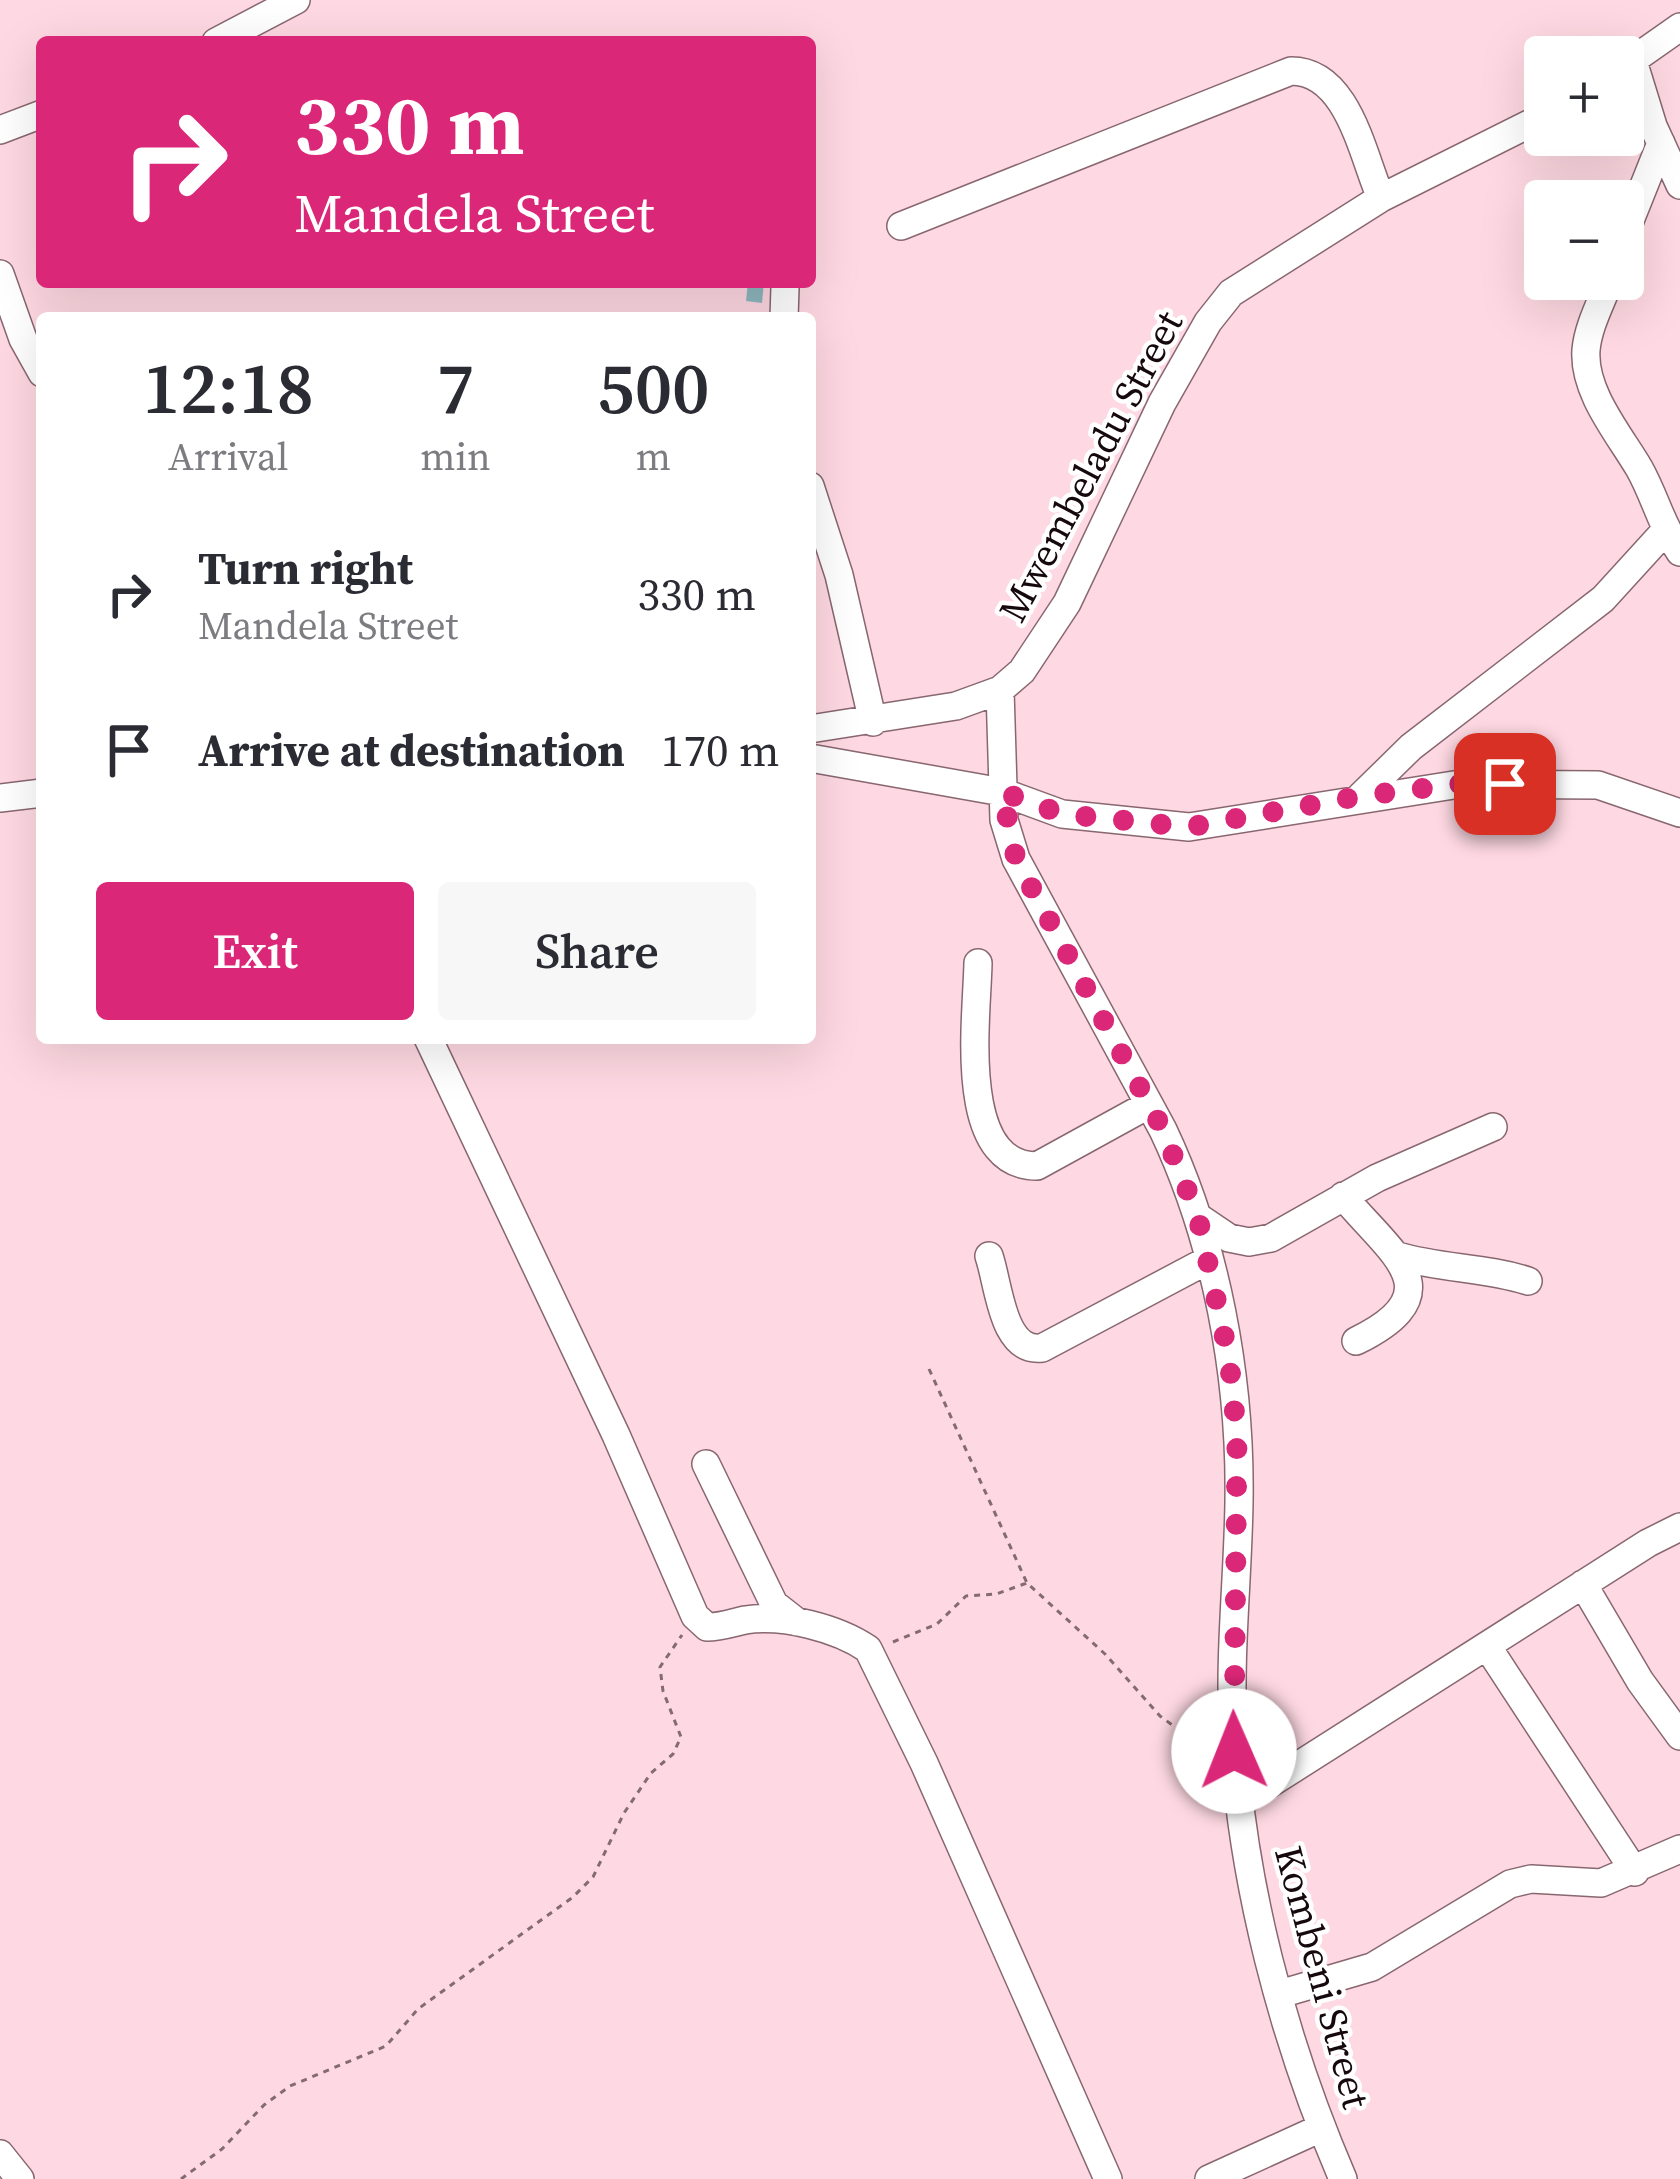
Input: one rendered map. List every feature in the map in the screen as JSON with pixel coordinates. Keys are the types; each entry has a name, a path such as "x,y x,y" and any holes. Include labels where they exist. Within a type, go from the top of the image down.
{"street":[{"path":"227,36 296,0"},
{"path":"1644,54 1678,34"},
{"path":"901,226 1291,71 1310,71 1335,89 1381,198"},
{"path":"1644,104 1680,184"},
{"path":"0,130 36,116"},
{"name":"Mwembeladu Street","path":"1000,690 1022,671 1067,603 1162,403 1208,322 1254,274 1381,198 1524,126"},
{"path":"1644,184 1660,143"},
{"path":"0,274 36,363"},
{"path":"1361,796 1411,747 1672,541 1641,471 1600,404 1586,352 1603,300"},
{"path":"816,504 839,575 873,722"},
{"path":"816,728 956,706 1000,690"},
{"name":"Kombeni Street","path":"1000,690 1002,792 1016,859 1182,1170 1208,1260 1229,1358 1237,1437 1232,1724 1239,1790 1280,1994 1321,2128 1343,2179"},
{"path":"816,759 1002,792 1062,814 1189,827 1361,796 1460,784 1598,785 1680,813"},
{"path":"0,798 36,794"},
{"path":"978,963 978,1102 998,1153 1018,1166 1037,1166 1148,1105"},
{"path":"431,1044 616,1435 695,1616 706,1627 749,1619 797,1622 868,1648 924,1763 1108,2179"},
{"path":"1198,1217 1229,1238 1249,1242 1271,1238 1342,1196 1493,1127"},
{"path":"1342,1196 1398,1256 1409,1285 1408,1303 1400,1316 1357,1341"},
{"path":"989,1256 1007,1321 1017,1342 1030,1349 1042,1348 1208,1260"},
{"path":"1398,1256 1430,1266 1497,1271 1528,1280"},
{"path":"706,1464 774,1604 797,1622"},
{"path":"1239,1790 1680,1527"},
{"path":"1583,1584 1617,1646 1680,1736"},
{"path":"1487,1646 1635,1872"},
{"path":"1280,1994 1372,1967 1510,1884 1531,1879 1600,1882 1635,1872 1680,1849"},
{"path":"1209,2179 1321,2128"},
{"path":"0,2154 20,2179"}],"path":[{"path":"929,1370 1027,1583 1106,1654 1160,1716 1188,1733 1239,1790"},
{"path":"868,1648 922,1632 966,1596 996,1594 1027,1583"},
{"path":"181,2179 222,2150 264,2104 290,2086 386,2047 418,2009 592,1877 624,1813 651,1773 673,1754 681,1737 663,1691 660,1667 695,1616"}],"building":[{"path":"747,288 763,288 762,303 746,301"}],"route":[{"path":"1234,1751 1237,1437 1229,1358 1198,1217 1163,1130 1016,859 1004,820 1002,792 1062,814 1112,823 1189,827 1361,796 1460,784 1505,784"}]}
